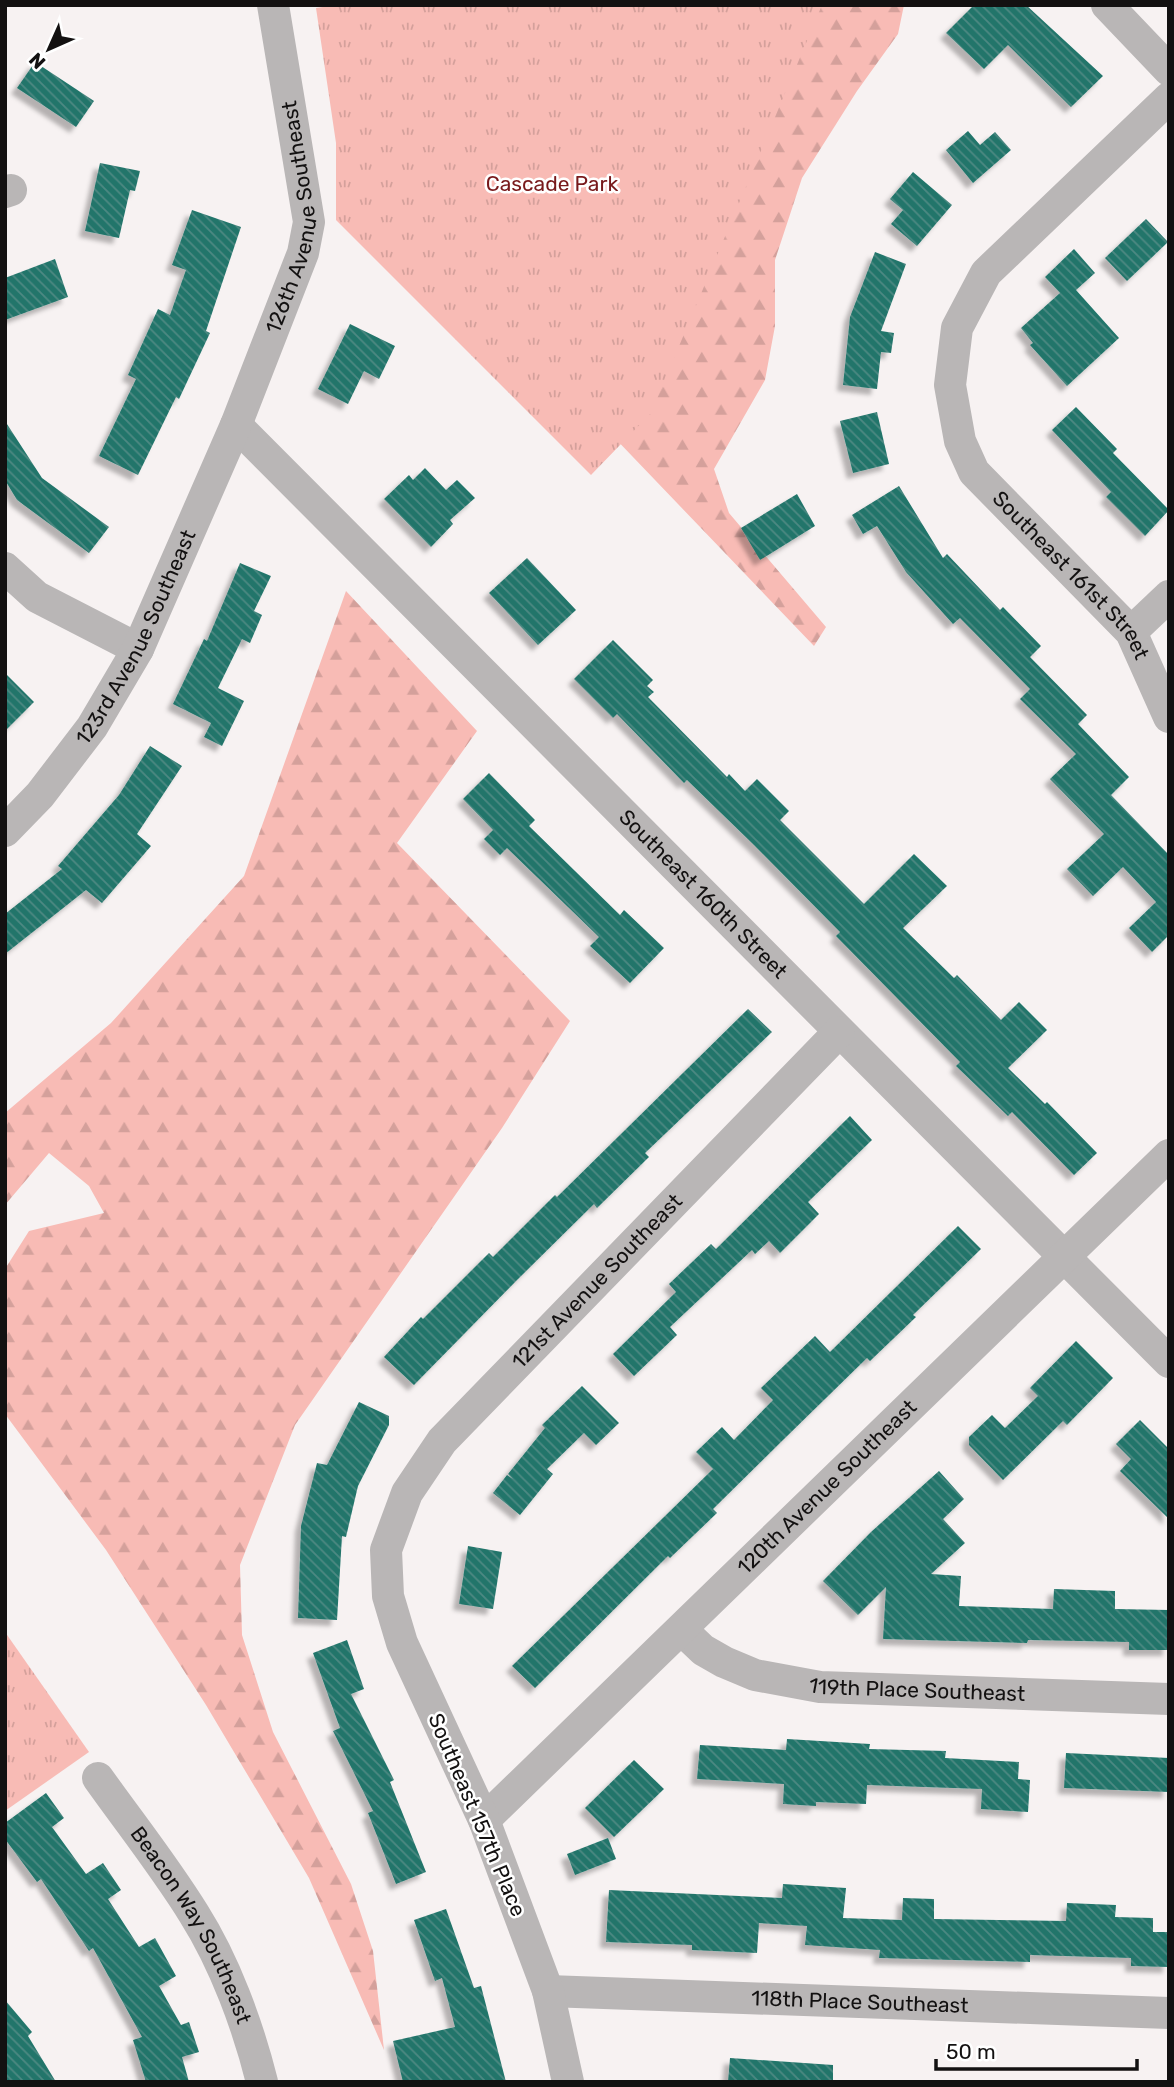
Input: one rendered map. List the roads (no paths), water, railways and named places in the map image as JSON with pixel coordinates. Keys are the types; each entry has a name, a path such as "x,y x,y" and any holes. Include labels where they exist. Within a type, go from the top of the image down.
{"street":[{"name":"126th Avenue Southeast","path":"236,425 303,253 309,222 273,5"},
{"path":"1107,5 1169,70"},
{"name":"Southeast 161st Street","path":"1169,98 986,273 957,328 950,385 960,441 974,472 1131,632 1169,717"},
{"name":"123rd Avenue Southeast","path":"5,831 40,795 92,727 138,649 236,425"},
{"name":"Southeast 160th Street","path":"236,425 1169,1362"},
{"path":"5,568 37,597 138,649"},
{"path":"1131,632 1169,596"},
{"name":"121st Avenue Southeast","path":"386,1550 407,1493 442,1441 839,1032"},
{"name":"120th Avenue Southeast","path":"484,1821 1169,1154"},
{"name":"Southeast 157th Place","path":"386,1550 388,1596 402,1643 484,1821 548,1991 568,2082"},
{"name":"119th Place Southeast","path":"682,1630 703,1650 755,1675 820,1687 1169,1699"},
{"name":"Beacon Way Southeast","path":"98,1778 195,1915 228,1984 255,2052 262,2082"},
{"name":"118th Place Southeast","path":"548,1991 1169,2013"}],"park label":[{"name":"Cascade Park","path":"552,184"}]}
